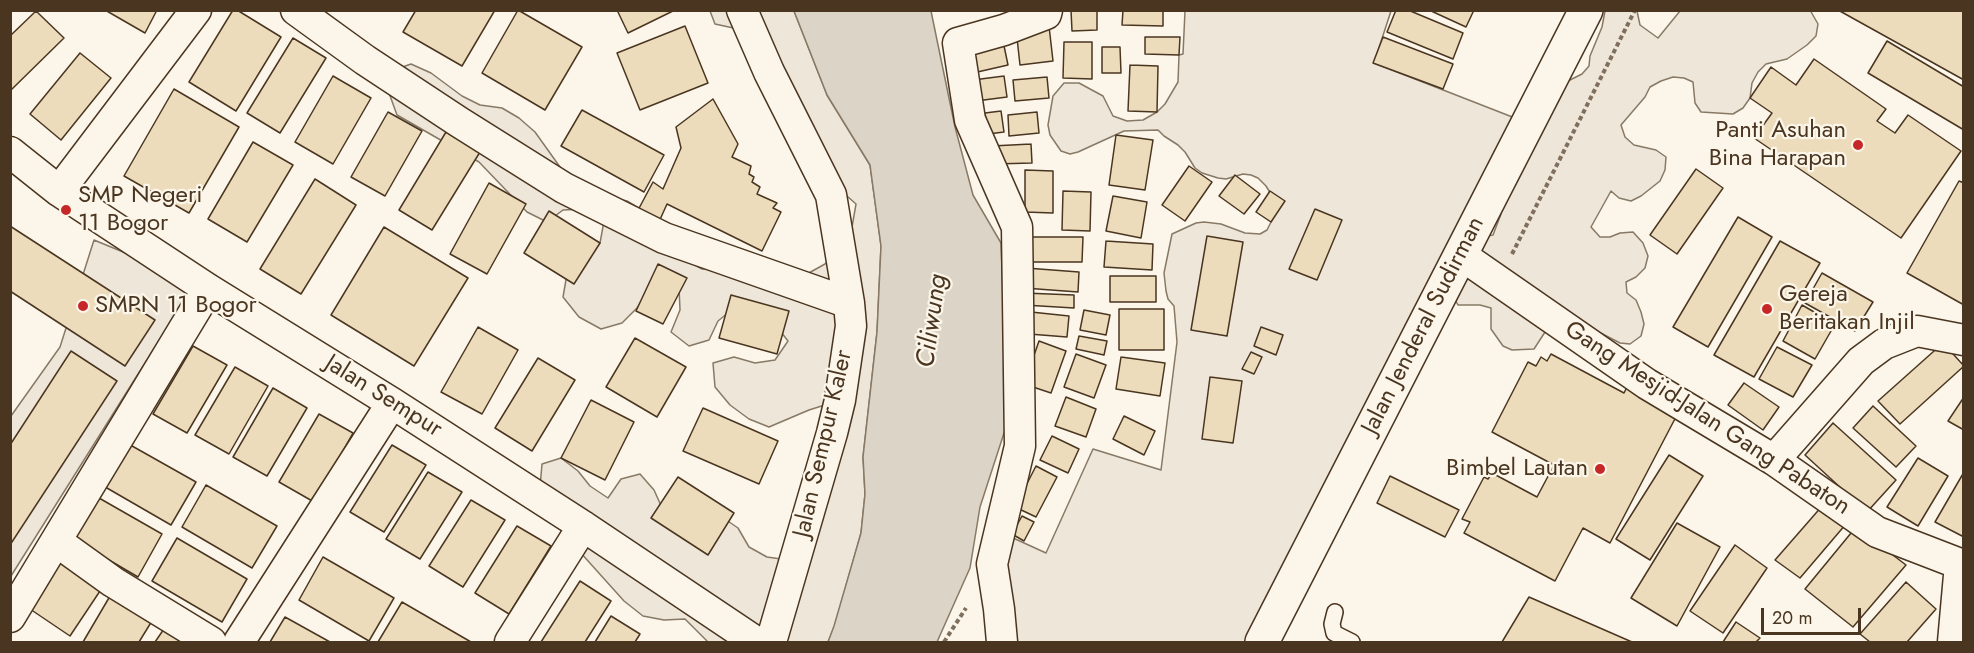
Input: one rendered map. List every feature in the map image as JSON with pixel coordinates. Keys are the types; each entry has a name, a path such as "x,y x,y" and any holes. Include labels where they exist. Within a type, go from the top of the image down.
{"main road":[{"name":"Jalan Jenderal Sudirman","path":"1262,642 1586,10"}],"street":[{"path":"59,191 195,10"},
{"path":"296,10 365,60 564,188 664,238 849,303"},
{"name":"Jalan Sempur Kaler","path":"742,10 769,72 831,195 851,326 840,400 822,473 771,642"},
{"path":"1002,642 992,564 1020,446 1017,227 970,120 957,43 1004,30 1046,14 1047,10"},
{"name":"Jalan Sempur","path":"10,152 59,191 208,288 393,403 756,642"},
{"name":"Gang Mesjid-Jalan Gang Pabaton","path":"1461,255 1647,384 1774,460 1877,532 1962,564"},
{"path":"10,617 208,288"},
{"path":"1774,460 1861,361 1884,344 1917,331 1964,340"},
{"path":"239,642 393,403"},
{"path":"510,642 583,526"},
{"path":"56,541 113,582 211,642"},
{"path":"1953,642 1962,564"}],"lane":[{"path":"1335,612 1332,624 1334,633 1352,642"}],"shaded area":[{"path":"1810,10 1818,24 1816,36 1807,45 1787,59 1766,64 1758,72 1752,83 1750,98 1743,108 1733,114 1701,112 1695,103 1693,82 1673,77 1650,87 1645,97 1621,125 1625,137 1634,145 1656,150 1666,157 1665,170 1660,181 1631,201 1619,198 1611,191 1591,227 1600,237 1633,232 1643,243 1648,256 1645,268 1636,277 1626,282 1627,293 1636,300 1641,312 1644,324 1641,336 1630,344 1620,343 1589,327 1547,329 1534,349 1512,350 1503,346 1491,329 1491,308 1480,305 1458,305 1453,296 1262,642 1002,642 1000,532 1046,553 1093,449 1161,470 1177,342 1174,306 1168,299 1164,273 1172,234 1196,223 1204,222 1221,224 1245,233 1260,234 1267,230 1274,216 1274,199 1258,178 1243,174 1226,179 1202,173 1195,168 1178,145 1158,130 1124,131 1078,152 1070,154 1061,151 1050,135 1048,125 1053,96 1064,83 1079,83 1103,96 1113,116 1127,121 1143,120 1165,104 1178,82 1179,55 1183,54 1185,11 1391,11 1374,63 1520,120 1562,84 1582,74 1589,66 1590,56 1602,27 1605,11 1637,11 1640,25 1658,38 1680,11","holes":["1499,204 1501,214 1493,235 1470,238"]},
{"path":"710,11 794,11 827,95 870,165 881,246 877,332 863,457 865,494 861,533 828,642 708,642 685,619 664,620 643,616 624,601 562,532 549,511 540,487 542,464 561,458 578,471 590,486 608,498 621,479 640,474 654,490 663,510 722,517 738,528 749,547 767,557 788,560 828,404 769,427 749,419 730,405 715,387 713,363 734,357 755,363 775,360 788,341 774,323 734,308 718,321 709,340 689,346 671,332 680,310 679,287 649,290 637,308 622,323 601,329 579,317 563,297 567,274 600,243 604,221 584,209 563,210 547,222 527,212 479,162 397,115 389,93 391,71 411,64 431,73 462,96 480,105 502,108 519,118 535,132 570,181 606,196 627,201 647,213 684,259 702,269 807,274 825,264 841,248 852,227 856,204 839,189 738,29 715,24"},
{"path":"94,240 196,282 11,576 11,416 60,347"}],"water":[{"name":"Ciliwung","path":"794,11 931,11 955,127 973,195 1001,243 1005,430 980,507 970,568 937,642 828,642 861,533 865,494 863,457 877,332 881,246 870,165 827,95"}],"building":[{"path":"105,10 157,10 145,33"},
{"path":"233,10 237,10 281,37 236,111 189,82"},
{"path":"416,10 495,10 462,66 403,32"},
{"path":"518,10 582,47 545,110 482,73"},
{"path":"617,10 675,10 628,33"},
{"path":"1071,10 1097,10 1097,30 1072,31"},
{"path":"1123,10 1163,10 1163,26 1122,25"},
{"path":"1396,10 1408,10 1463,33 1453,59 1387,32"},
{"path":"1429,10 1474,10 1466,27"},
{"path":"1838,10 1964,10 1964,80"},
{"path":"36,11 64,38 10,91 10,36"},
{"path":"685,26 708,83 640,110 617,53"},
{"path":"1049,26 1053,61 1020,65 1016,29"},
{"path":"1145,37 1180,37 1179,55 1145,54"},
{"path":"1383,37 1453,64 1443,89 1373,63"},
{"path":"293,38 326,58 280,133 247,113"},
{"path":"1003,41 1008,65 973,73 967,48"},
{"path":"1887,41 1964,87 1964,130 1868,73"},
{"path":"1064,42 1092,42 1092,79 1063,78"},
{"path":"1102,47 1120,47 1121,73 1102,73"},
{"path":"80,53 111,78 61,140 30,114"},
{"name":"Panti Asuhan Bina Harapan","path":"1814,59 1886,109 1877,121 1895,133 1908,115 1961,151 1901,238 1754,138 1772,113 1750,98 1771,67 1796,85"},
{"path":"1130,65 1158,66 1157,112 1128,111"},
{"path":"333,76 371,98 333,164 295,142"},
{"path":"1004,76 1007,97 976,101 973,80"},
{"path":"1047,77 1049,98 1015,101 1013,80"},
{"path":"174,89 239,127 189,213 124,176"},
{"path":"713,99 738,144 732,157 751,166 749,174 754,177 752,182 760,187 757,194 777,203 773,208 781,212 762,251 667,204 658,224 637,212 653,182 663,189 681,148 676,127"},
{"path":"582,110 664,155 644,192 561,146"},
{"path":"1001,111 1004,132 988,134 985,113"},
{"path":"388,112 422,131 385,196 351,177"},
{"path":"1037,112 1039,133 1009,136 1008,115"},
{"path":"446,132 480,152 432,230 399,210"},
{"path":"1116,135 1153,140 1145,190 1109,185"},
{"path":"253,142 293,165 247,242 208,219"},
{"path":"1031,144 1032,163 994,164 992,146"},
{"path":"1189,166 1212,182 1185,221 1162,205"},
{"path":"1696,169 1723,188 1677,254 1650,235"},
{"path":"1025,170 1053,171 1053,213 1025,212"},
{"path":"1235,175 1260,194 1244,214 1219,196"},
{"path":"315,179 356,205 301,294 260,269"},
{"path":"1959,181 1964,183 1964,305 1907,273"},
{"path":"489,183 526,204 487,274 450,254"},
{"path":"1063,191 1091,192 1090,231 1062,230"},
{"path":"1270,191 1285,201 1271,222 1256,212"},
{"path":"1113,196 1147,202 1141,238 1106,231"},
{"path":"1315,209 1342,220 1317,280 1289,269"},
{"path":"549,211 600,243 574,284 524,253"},
{"path":"1738,217 1772,237 1708,347 1673,327"},
{"name":"SMPN 11 Bogor","path":"10,226 155,320 125,366 10,291"},
{"path":"384,227 468,278 414,366 331,315"},
{"path":"1207,236 1243,242 1227,336 1191,330"},
{"path":"1029,237 1083,237 1082,262 1029,262"},
{"path":"1106,241 1153,244 1152,270 1104,267"},
{"name":"Gereja Beritakan Injil","path":"1780,241 1820,263 1754,377 1714,355"},
{"path":"658,264 687,278 663,324 636,311"},
{"path":"1026,268 1079,272 1078,292 1024,288"},
{"path":"1822,273 1873,302 1855,331 1805,303"},
{"path":"1110,276 1156,276 1156,302 1110,302"},
{"path":"1024,293 1074,295 1074,308 1024,305"},
{"path":"731,295 789,311 777,354 719,338"},
{"path":"1802,305 1835,324 1815,359 1783,341"},
{"path":"1119,309 1164,309 1164,350 1119,350"},
{"path":"1084,310 1110,315 1106,335 1080,330"},
{"path":"1031,312 1069,316 1067,337 1029,334"},
{"path":"478,327 518,350 482,414 441,392"},
{"path":"1261,327 1283,335 1276,355 1254,346"},
{"path":"1079,336 1107,341 1104,355 1076,349"},
{"path":"635,338 686,367 657,417 606,387"},
{"path":"1039,341 1066,351 1051,393 1024,384"},
{"path":"1943,343 1964,366 1900,424 1878,401"},
{"path":"193,346 227,365 187,433 153,414"},
{"path":"1777,347 1812,365 1793,397 1759,379"},
{"path":"71,351 117,381 10,545 10,445"},
{"path":"1251,352 1262,357 1254,374 1242,369"},
{"path":"1076,354 1106,365 1094,398 1064,387"},
{"name":"Bimbel Lautan","path":"1551,354 1624,393 1628,385 1678,413 1610,543 1583,528 1555,581 1464,533 1470,522 1462,519 1484,477 1488,479 1492,473 1537,497 1554,465 1492,432 1528,362 1536,366 1541,357 1547,361"},
{"path":"1121,357 1165,363 1160,396 1116,389"},
{"path":"538,358 575,380 532,451 495,428"},
{"path":"235,367 268,386 229,454 195,435"},
{"path":"1210,377 1242,381 1233,443 1202,439"},
{"path":"1744,383 1779,407 1763,430 1728,405"},
{"path":"273,388 307,408 267,476 233,457"},
{"path":"1066,397 1096,409 1086,437 1055,426"},
{"path":"1964,397 1964,430 1948,421"},
{"path":"591,400 634,422 605,480 561,458"},
{"path":"1873,406 1916,446 1896,467 1853,428"},
{"path":"703,408 778,441 759,484 683,451"},
{"path":"319,414 353,433 314,502 279,482"},
{"path":"1124,416 1155,431 1144,455 1113,439"},
{"path":"1833,423 1896,480 1867,512 1805,455"},
{"path":"1052,436 1079,449 1068,473 1040,460"},
{"path":"125,442 196,482 171,525 100,484"},
{"path":"392,445 426,465 384,532 350,512"},
{"path":"1669,455 1703,476 1650,560 1616,539"},
{"path":"1918,458 1948,476 1918,526 1887,507"},
{"path":"1036,466 1057,477 1036,517 1015,507"},
{"path":"428,472 462,492 420,559 386,539"},
{"path":"1964,472 1964,537 1935,522"},
{"path":"1390,476 1459,510 1445,537 1377,503"},
{"path":"678,477 734,513 708,555 651,518"},
{"path":"206,485 277,526 252,568 182,527"},
{"path":"92,494 162,534 138,577 68,536"},
{"path":"471,500 505,520 463,587 429,566"},
{"path":"1823,505 1846,524 1800,578 1775,560"},
{"path":"1022,516 1034,522 1024,541 1012,534"},
{"path":"1677,523 1720,547 1677,626 1631,598"},
{"path":"517,526 551,546 509,614 475,593"},
{"path":"1856,527 1906,565 1853,627 1805,589"},
{"path":"177,538 247,579 222,622 152,581"},
{"path":"1735,545 1767,568 1723,633 1690,611"},
{"path":"323,557 394,598 369,641 299,600"},
{"path":"56,558 102,588 70,636 24,605"},
{"path":"580,581 611,601 585,642 541,642"},
{"path":"1906,582 1936,609 1907,642 1870,642 1860,634"},
{"path":"113,591 155,616 139,642 83,642"},
{"path":"1529,597 1632,642 1502,642"},
{"path":"402,602 471,642 378,642"},
{"path":"611,616 640,634 635,642 595,642"},
{"path":"285,617 330,642 270,642"},
{"path":"1736,622 1760,638 1756,642 1723,642"},
{"path":"166,626 194,642 155,642"}],"place":[{"name":"Panti Asuhan Bina Harapan","path":"1858,145"},
{"name":"SMP Negeri 11 Bogor","path":"66,210"},
{"name":"SMPN 11 Bogor","path":"83,306"},
{"name":"Gereja Beritakan Injil","path":"1767,309"},
{"name":"Bimbel Lautan","path":"1600,469"}]}
